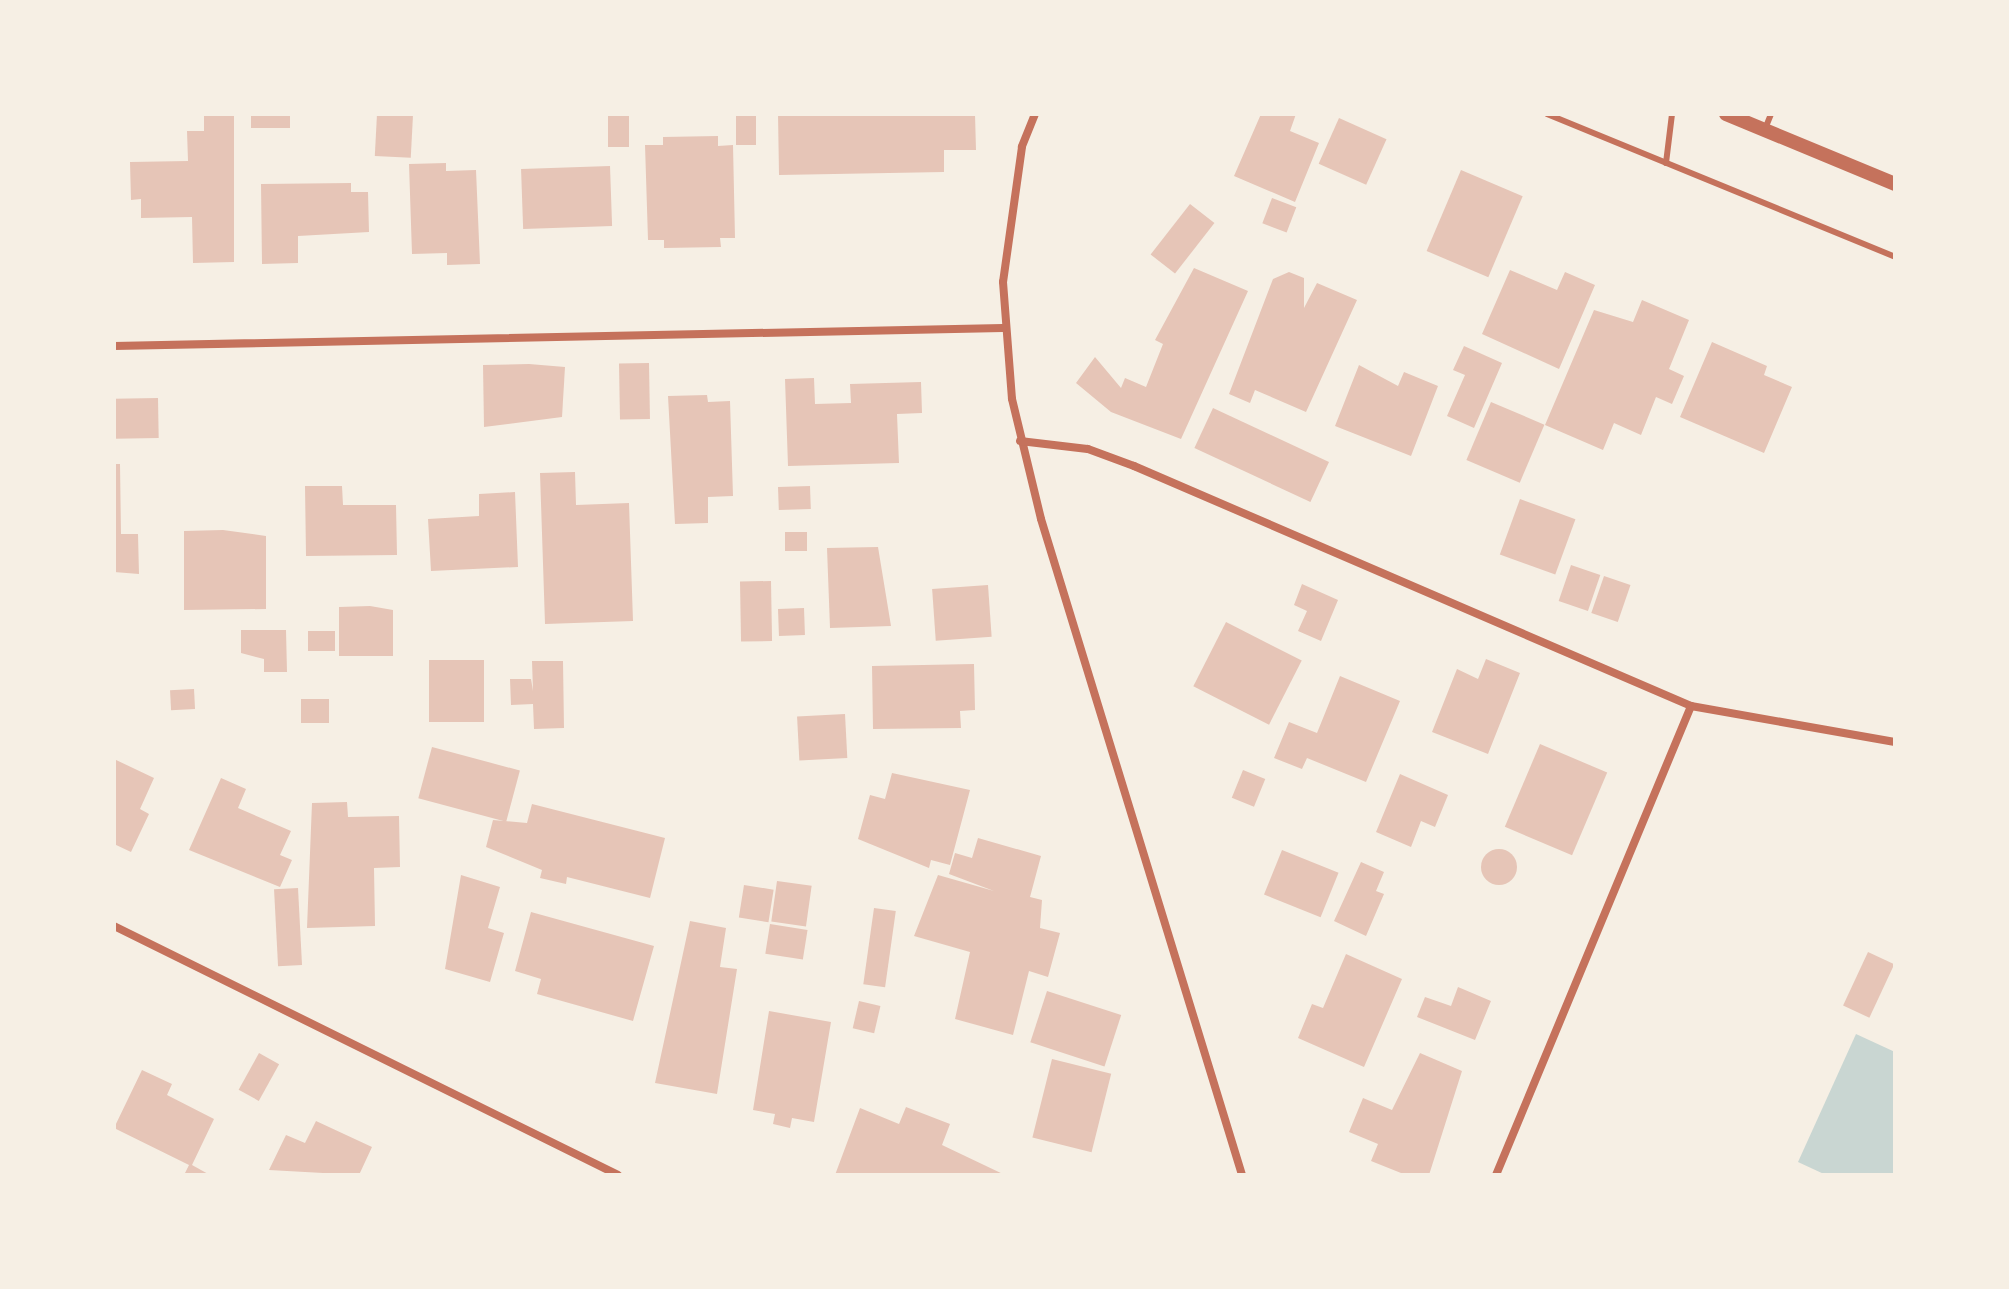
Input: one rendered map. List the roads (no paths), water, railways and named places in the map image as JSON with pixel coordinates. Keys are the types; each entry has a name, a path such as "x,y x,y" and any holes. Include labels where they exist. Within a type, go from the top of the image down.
{"street":[{"path":"1035,114 1010,218 1003,328 1020,441 1242,1175"},
{"path":"1726,114 1895,184"},
{"path":"114,346 1003,328"},
{"path":"1020,441 1088,449 1134,466 1691,706 1895,742"},
{"path":"1496,1175 1691,706"},
{"path":"114,926 618,1175"}],"lane":[{"path":"1547,114 1895,257"},
{"path":"1666,163 1672,114"},
{"path":"1765,131 1771,114"}]}
